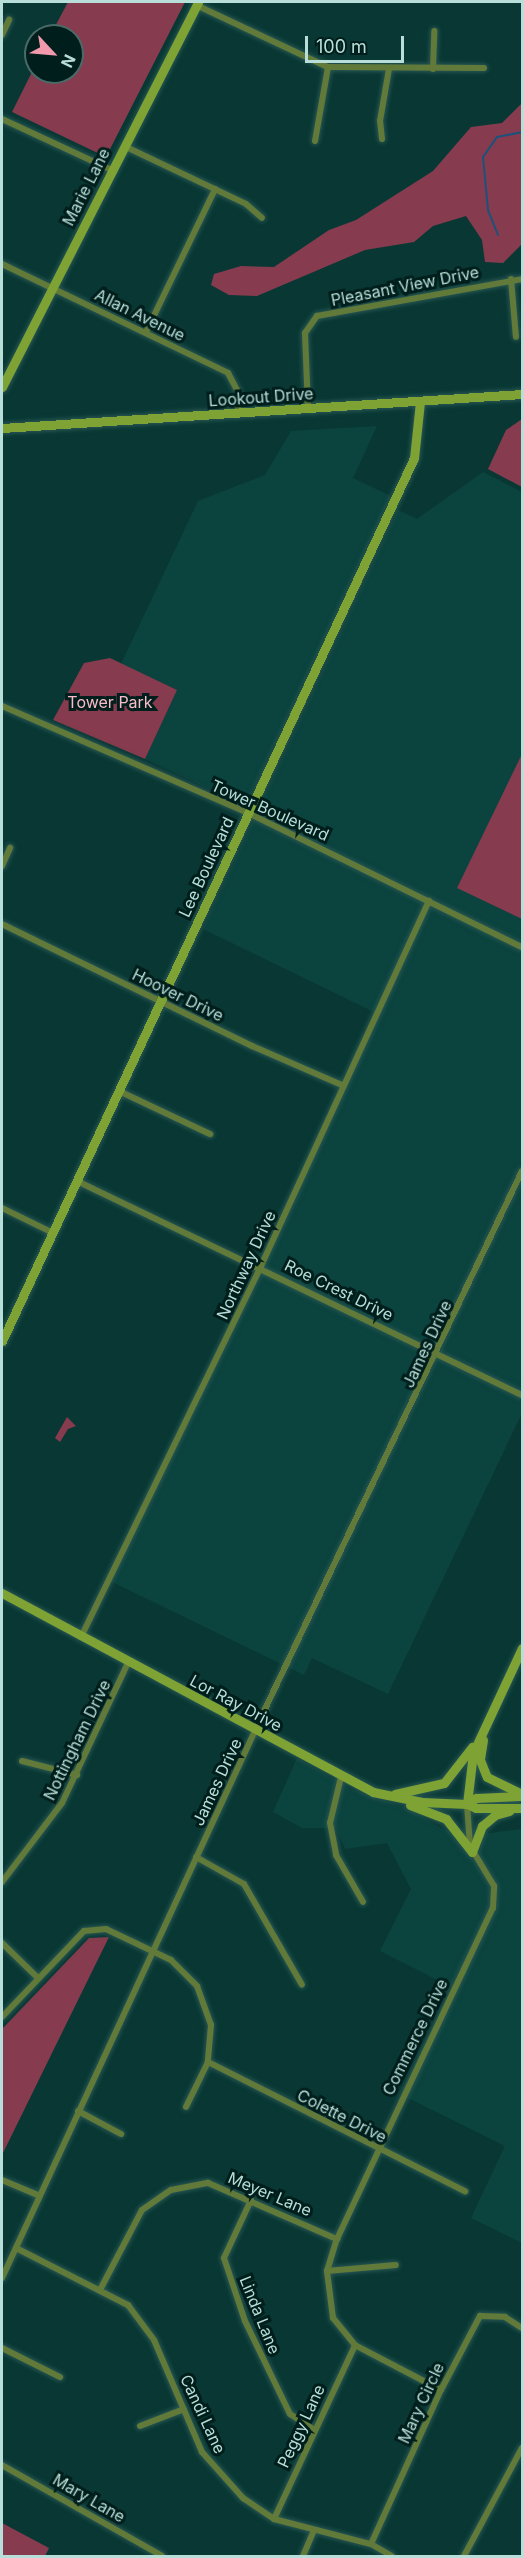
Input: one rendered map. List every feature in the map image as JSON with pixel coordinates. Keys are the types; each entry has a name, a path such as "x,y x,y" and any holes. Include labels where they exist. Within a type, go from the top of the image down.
{"street":[{"path":"197,3 328,67 484,68"},
{"name":"Marie Lane","path":"2,387 4,376 52,289 197,3"},
{"path":"2,35 9,20"},
{"path":"433,69 434,31"},
{"path":"315,141 328,67"},
{"path":"382,139 380,121 389,69"},
{"path":"2,118 112,170"},
{"path":"124,146 246,204 262,218"},
{"path":"146,332 215,189"},
{"name":"Allan Avenue","path":"2,264 228,373 238,392 238,413"},
{"path":"511,279 516,337"},
{"name":"Pleasant View Drive","path":"308,408 305,333 317,316 511,279 522,279"},
{"name":"Lookout Drive","path":"2,428 522,394"},
{"name":"Lee Boulevard","path":"2,1341 414,458 420,402"},
{"name":"Tower Boulevard","path":"2,706 248,813 522,947"},
{"path":"2,866 10,848"},
{"name":"Northway Drive","path":"81,1637 261,1266 429,902"},
{"name":"Hoover Drive","path":"2,924 159,1001 344,1086"},
{"path":"119,1091 210,1134"},
{"name":"James Drive","path":"2,2278 196,1857 438,1353 522,1170"},
{"name":"Roe Crest Drive","path":"77,1180 261,1266 522,1395"},
{"path":"2,1208 53,1233"},
{"name":"Lor Ray Drive","path":"2,1593 341,1777 386,1796 422,1802 467,1804 476,1808 522,1808"},
{"name":"Commerce Drive","path":"441,2390 355,2344 333,2318 327,2271 337,2239 493,1908 494,1886 472,1852 467,1804 470,1767 487,1723 522,1648"},
{"name":"Nottingham Drive","path":"2,1882 62,1803 128,1663"},
{"path":"487,1723 481,1749 482,1767 493,1782 522,1795"},
{"path":"386,1796 426,1790 444,1783 458,1769 487,1723"},
{"path":"22,1761 77,1775"},
{"path":"341,1777 331,1805 330,1823 336,1855 363,1902"},
{"name":"Lor Ray Drive","path":"467,1804 476,1798 522,1795"},
{"path":"386,1796 446,1819 472,1852"},
{"path":"472,1852 476,1834 488,1819 522,1808"},
{"path":"196,1857 244,1884 302,1985"},
{"path":"2,2017 84,1931 106,1929 153,1951 184,1968 197,1986 211,2025 208,2062 186,2107"},
{"path":"2,1943 38,1978"},
{"name":"Colette Drive","path":"208,2062 378,2150 465,2191"},
{"path":"78,2111 121,2134"},
{"path":"2,2180 40,2196"},
{"name":"Meyer Lane","path":"101,2288 142,2210 171,2190 208,2183 337,2239"},
{"name":"Linda Lane","path":"251,2200 224,2258 244,2321 290,2414 313,2429"},
{"name":"Candi Lane","path":"16,2248 101,2288 128,2305 143,2322 202,2452 218,2473 274,2519 314,2532 371,2544 392,2556"},
{"path":"327,2271 396,2265"},
{"name":"Mary Circle","path":"371,2544 441,2390 480,2316 505,2317 522,2328"},
{"name":"Peggy Lane","path":"274,2519 313,2429 355,2344"},
{"path":"2,2348 60,2377"},
{"path":"140,2426 184,2409"},
{"path":"464,2556 522,2448"},
{"name":"Mary Lane","path":"2,2465 162,2556"},
{"path":"303,2556 314,2532"}],"shaded area":[{"path":"377,426 353,478 391,496 245,806 145,759 177,690 121,664 198,501 265,475 291,431"},
{"path":"483,472 522,492 522,1413 388,1694 312,1658 304,1675 106,1579 380,1015 203,929 398,510 417,519"},
{"path":"297,1758 350,1789 406,1808 445,1830 481,1834 522,1829 522,2243 471,2218 505,2146 400,2094 451,1987 380,1951 411,1889 387,1843 345,1849 336,1828 302,1828 273,1812"}],"green space":[{"path":"68,2 185,2 106,157 12,112 26,84 84,84 84,24 56,24"},
{"path":"522,103 522,244 503,263 485,262 482,240 466,216 433,226 414,242 365,250 257,296 229,295 211,285 214,274 241,266 274,267 329,230 356,220 433,171 471,127 502,123"},
{"path":"522,419 522,487 488,469 506,430"},
{"name":"Tower Park","path":"110,658 177,690 145,759 53,720 84,663"},
{"path":"522,754 522,919 457,888"},
{"path":"67,1417 76,1426 68,1429 60,1442 55,1438"},
{"path":"109,1937 2,2155 2,2029 89,1938"},
{"path":"2,2523 49,2548 45,2556 2,2556"}],"waterway":[{"path":"498,235 488,210 483,157 497,137 522,132"}]}
